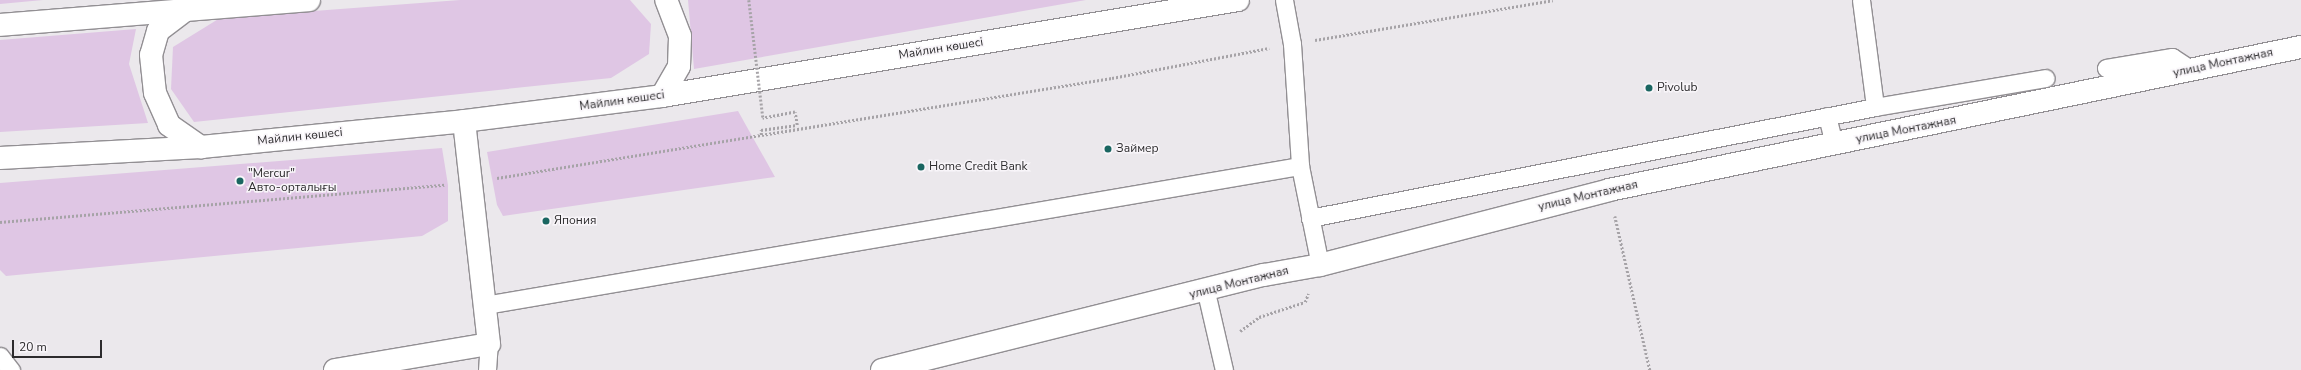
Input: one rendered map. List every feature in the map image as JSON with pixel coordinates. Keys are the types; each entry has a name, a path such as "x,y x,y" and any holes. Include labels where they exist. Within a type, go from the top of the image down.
{"street":[{"path":"0,25 183,12 310,0"},
{"path":"662,96 679,66 680,36 666,0"},
{"name":"Майлин көшесі","path":"0,158 201,147 464,121 662,96 1238,0"},
{"path":"183,12 158,31 151,55 154,93 169,125 201,147"},
{"name":"улица Монтажная","path":"882,370 1206,292 1264,275 1320,265 1609,190 2301,47"},
{"path":"335,370 489,344 464,121"}],"lane":[{"path":"1284,0 1292,44 1300,166 1320,265"},
{"path":"1861,0 1875,107"},
{"path":"2106,68 2172,57 2192,70"},
{"path":"1310,218 1827,116 2046,78"},
{"path":"1827,116 1834,144"},
{"path":"485,305 1300,166"},
{"path":"1206,292 1224,370"},
{"path":"487,370 489,344"},
{"path":"0,356 11,370"}],"path":[{"path":"749,0 763,118 795,112 797,125 761,130 761,135"},
{"path":"0,222 472,182 1112,78 1292,44 1553,0"},
{"path":"1609,190 1650,370"},
{"path":"1236,334 1259,317 1304,302 1320,265"}],"shaded area":[{"path":"0,0 43,0 0,4"},
{"path":"460,0 630,0 651,24 649,54 611,78 194,122 171,89 173,47 220,18"},
{"path":"688,0 1086,0 694,69"},
{"path":"136,29 129,64 148,123 0,132 0,40"},
{"path":"738,111 775,177 503,216 497,205 487,152"},
{"path":"442,148 448,185 448,221 422,236 6,276 0,270 0,183"}],"place":[{"name":"Pivolub","path":"1649,88"},
{"name":"Займер","path":"1108,149"},
{"name":"Home Credit Bank","path":"921,167"},
{"name":"\"Mercur\" Авто-орталығы","path":"240,181"},
{"name":"Япония","path":"546,221"}]}
